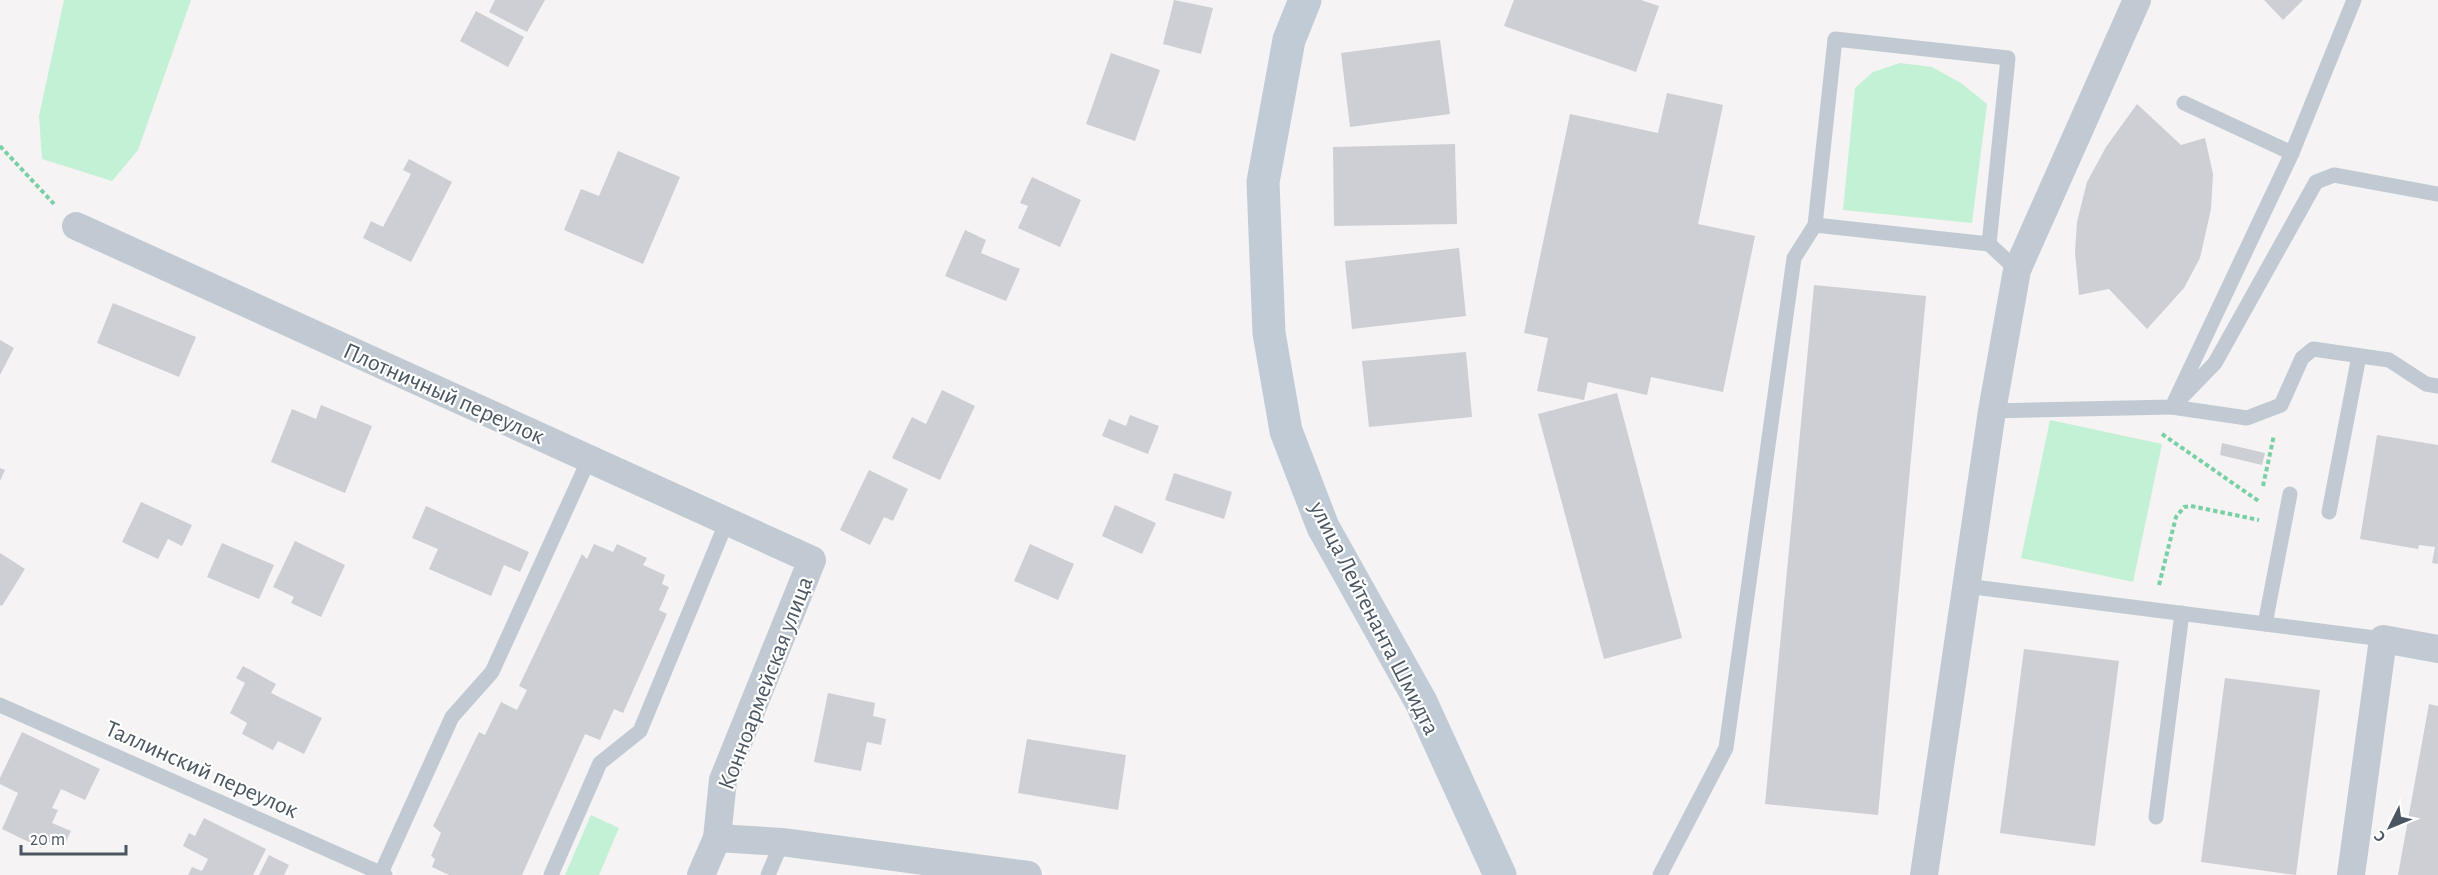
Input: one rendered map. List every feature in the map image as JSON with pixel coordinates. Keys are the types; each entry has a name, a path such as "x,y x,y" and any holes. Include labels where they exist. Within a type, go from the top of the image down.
{"street":[{"name":"улица Лейтенанта Шмидта","path":"1305,0 1289,40 1263,182 1269,333 1286,430 1323,527 1421,702 1500,875"},
{"path":"1924,875 1992,411 2016,270 2137,0"},
{"name":"Плотничный переулок","path":"76,226 812,560"},
{"name":"Конноармейская улица","path":"701,875 717,838 723,780 812,560"},
{"path":"2351,875 2384,639 2438,649"},
{"path":"717,838 782,842 1028,875"}],"lane":[{"path":"2172,407 2292,153 2354,0"},
{"path":"1660,875 1726,748 1794,258 1815,225 1835,39 2008,58 1989,244"},
{"path":"2184,104 2292,153"},
{"path":"2172,407 2215,363 2316,182 2334,175 2438,194"},
{"path":"1815,225 1989,244 2016,270"},
{"path":"1992,411 2172,407 2247,418 2281,405 2302,358 2313,349 2389,360 2426,384 2438,386"},
{"path":"2329,512 2360,356"},
{"path":"383,874 452,717 492,672 589,459"},
{"path":"2265,624 2290,494"},
{"path":"551,875 600,762 640,731 727,521"},
{"path":"1966,586 2384,639"},
{"path":"2156,817 2182,613"},
{"name":"Таллинский переулок","path":"0,705 383,874"},
{"path":"768,875 782,842"}],"path":[{"path":"0,146 76,226"},
{"path":"2256,519 2281,405"},
{"path":"2142,408 2161,433 2260,502"},
{"path":"2153,609 2176,517 2184,507 2191,506 2283,526"}],"green space":[{"path":"64,0 191,0 138,150 112,181 42,159 39,116"},
{"path":"1900,63 1932,67 1961,83 1987,104 1972,223 1843,210 1855,88 1873,72"},
{"path":"2050,420 2162,444 2133,582 2021,558"},
{"path":"591,815 619,828 599,875 565,875"}],"building":[{"path":"495,0 545,0 527,32 489,12"},
{"path":"1174,0 1213,8 1201,54 1163,44"},
{"path":"1514,0 1641,0 1659,6 1636,72 1504,26"},
{"path":"2264,0 2303,0 2283,20"},
{"path":"476,11 524,37 508,67 460,41"},
{"path":"1440,40 1450,114 1350,127 1341,53"},
{"path":"1111,53 1160,70 1135,141 1086,124"},
{"path":"1667,93 1723,105 1698,224 1755,236 1723,392 1651,377 1647,395 1588,382 1584,400 1537,391 1548,338 1524,333 1570,114 1658,133"},
{"path":"2137,104 2181,145 2205,138 2213,174 2211,209 2200,258 2184,288 2147,329 2109,289 2079,295 2075,252 2077,222 2087,182 2106,147"},
{"path":"1455,144 1457,224 1334,226 1333,147"},
{"path":"618,151 680,177 643,264 564,230 581,189 599,196"},
{"path":"409,159 452,182 411,262 363,238 371,221 383,227 411,174 403,170"},
{"path":"1032,177 1081,200 1060,247 1018,228 1028,206 1020,203"},
{"path":"965,230 986,240 981,253 1020,269 1006,301 945,276"},
{"path":"1459,248 1466,316 1352,329 1345,261"},
{"path":"1814,285 1926,296 1878,815 1765,804"},
{"path":"113,303 196,337 179,377 97,343"},
{"path":"0,340 14,348 0,375"},
{"path":"1466,352 1472,417 1369,427 1362,361"},
{"path":"942,390 975,406 940,480 892,458 912,417 926,424"},
{"path":"1617,393 1682,638 1604,659 1538,414"},
{"path":"321,405 372,426 345,493 271,462 292,409 316,419"},
{"path":"1130,415 1159,426 1148,454 1102,436 1109,419 1126,426"},
{"path":"2377,435 2438,445 2438,564 2432,563 2435,547 2419,545 2418,549 2360,539"},
{"path":"2222,443 2265,453 2262,465 2220,455"},
{"path":"0,468 5,470 0,481"},
{"path":"869,470 908,489 893,521 884,517 870,545 840,530"},
{"path":"1174,473 1232,492 1224,519 1165,500"},
{"path":"141,502 192,525 182,546 168,539 158,559 122,542"},
{"path":"1115,505 1156,523 1142,554 1102,536"},
{"path":"426,506 529,552 520,572 504,565 491,596 429,569 438,549 412,538"},
{"path":"295,541 345,565 321,617 291,603 294,597 273,587"},
{"path":"222,543 274,565 259,599 207,577"},
{"path":"594,544 613,552 617,544 647,558 643,565 665,575 662,584 669,587 659,610 667,614 623,713 614,709 600,740 585,734 522,875 449,875 432,867 435,859 431,856 441,833 433,826 479,732 485,735 501,702 517,710 527,690 519,686 582,554 587,559"},
{"path":"1030,544 1074,564 1058,600 1014,581"},
{"path":"0,553 25,569 2,606 0,605"},
{"path":"2024,649 2119,661 2095,846 2000,833"},
{"path":"243,666 276,684 271,693 322,718 304,754 278,741 273,750 242,734 247,723 230,713 245,683 236,678"},
{"path":"2225,678 2320,690 2296,875 2201,862"},
{"path":"828,693 875,703 873,716 886,719 881,745 867,742 861,771 814,762"},
{"path":"2429,704 2438,706 2438,875 2398,875"},
{"path":"22,732 100,769 85,800 61,789 52,808 58,810 52,823 71,831 63,848 44,840 41,848 2,829 18,793 0,784 0,778"},
{"path":"1027,739 1126,755 1118,810 1018,793"},
{"path":"204,818 266,849 253,875 188,875 192,867 202,871 208,859 183,846 189,833 195,836"},
{"path":"269,855 289,865 284,875 259,875"}]}
